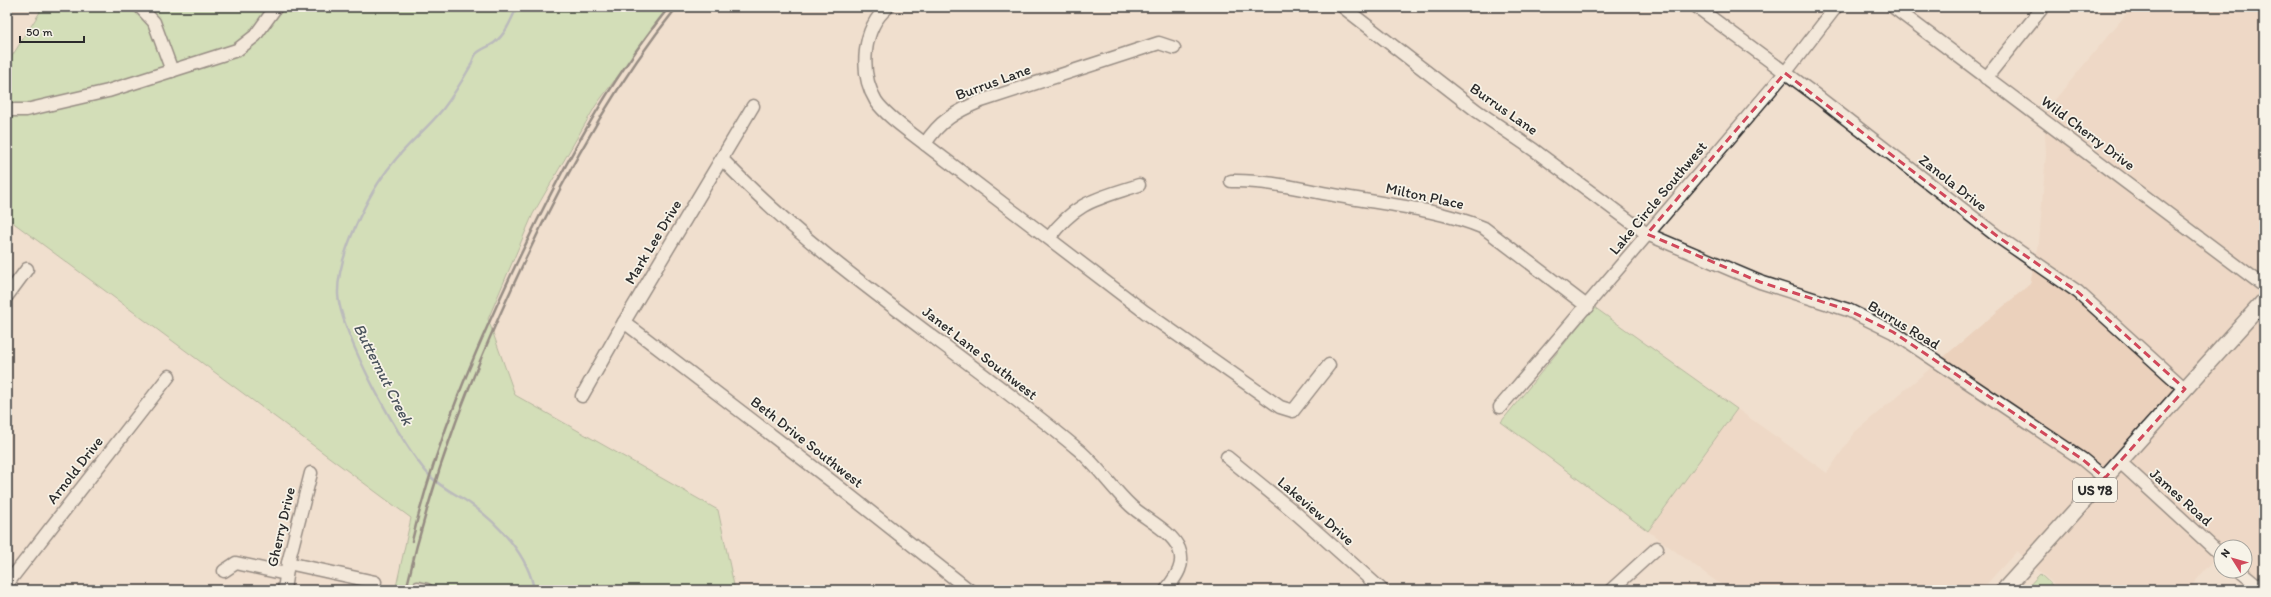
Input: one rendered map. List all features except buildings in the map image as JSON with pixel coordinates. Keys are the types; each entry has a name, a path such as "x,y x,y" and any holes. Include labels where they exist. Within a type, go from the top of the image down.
{"main road":[{"name":"US 78","path":"2004,590 2264,301"}],"street":[{"path":"140,7 154,22 172,71"},
{"path":"7,110 26,110 108,91 245,46 255,36 276,7"},
{"path":"888,7 872,25 866,55 868,79 877,101 899,123 1146,312 1280,407 1293,410 1328,365"},
{"name":"Burrus Lane","path":"1343,7 1477,111 1534,150 1647,234 1665,242"},
{"name":"Zanola Drive","path":"1697,7 1997,236 2078,292 2185,389"},
{"name":"Lake Circle Southwest","path":"1500,407 1588,306 1647,234 1785,73 1836,7"},
{"name":"Wild Cherry Drive","path":"1893,7 2264,286"},
{"path":"1986,78 2043,7"},
{"name":"Burrus Lane","path":"925,144 942,122 957,111 981,101 1160,43 1174,48"},
{"name":"Mark Lee Drive","path":"582,396 624,322 753,106"},
{"name":"Janet Lane Southwest","path":"722,158 759,198 779,216 1081,452 1131,506 1174,540 1180,549 1181,560 1178,574 1166,590"},
{"name":"Milton Place","path":"1231,181 1282,186 1437,214 1470,222 1484,228 1588,306"},
{"path":"1049,238 1062,220 1084,203 1139,185"},
{"name":"Burrus Road","path":"1665,242 1773,286 1848,310 1892,332 2091,465 2105,478"},
{"path":"7,296 27,269"},
{"name":"Beth Drive Southwest","path":"624,322 841,488 969,590"},
{"name":"Arnold Drive","path":"7,584 169,376"},
{"name":"Lakeview Drive","path":"1227,457 1298,515 1382,590"},
{"name":"James Road","path":"2120,462 2213,548"},
{"name":"Gherry Drive","path":"284,590 287,569 311,472"},
{"path":"1611,590 1657,548"},
{"path":"224,570 236,564 287,569 375,582"},
{"path":"2250,579 2263,590"}],"highlighted area":[{"path":"1785,73 1997,236 2078,292 2185,389 2105,478 2082,459 1893,332 1848,310 1760,282 1647,234"}],"shaded area":[{"path":"2132,7 2264,7 2264,580 2253,572 2253,539 2213,539 2213,560 2188,590 2060,590 2017,551 1981,590 1728,590 1648,531 1737,409 1827,473 1855,432 2030,284 2039,243 2046,153 2044,113"}],"green space":[{"path":"38,7 665,7 668,9 596,105 533,214 488,319 515,395 718,510 735,590 409,590 396,587 411,518 7,218 7,64 40,12"},
{"path":"1594,307 1737,409 1648,531 1501,422"},
{"path":"2040,574 2057,590 2025,590"}],"waterway":[{"name":"Butternut Creek","path":"517,7 502,35 494,43 476,54 464,78 443,109 398,157 373,191 348,244 339,279 338,294 341,312 361,362 375,390 405,442 419,463 431,477 482,513 511,542 526,565 534,590"}],"railway":[{"path":"412,541 421,504 444,433 472,362 519,258 551,192 586,128 625,66 669,7"},
{"path":"406,590 429,504 456,422 488,341 525,260 575,161 613,97 654,36 677,7"}]}
